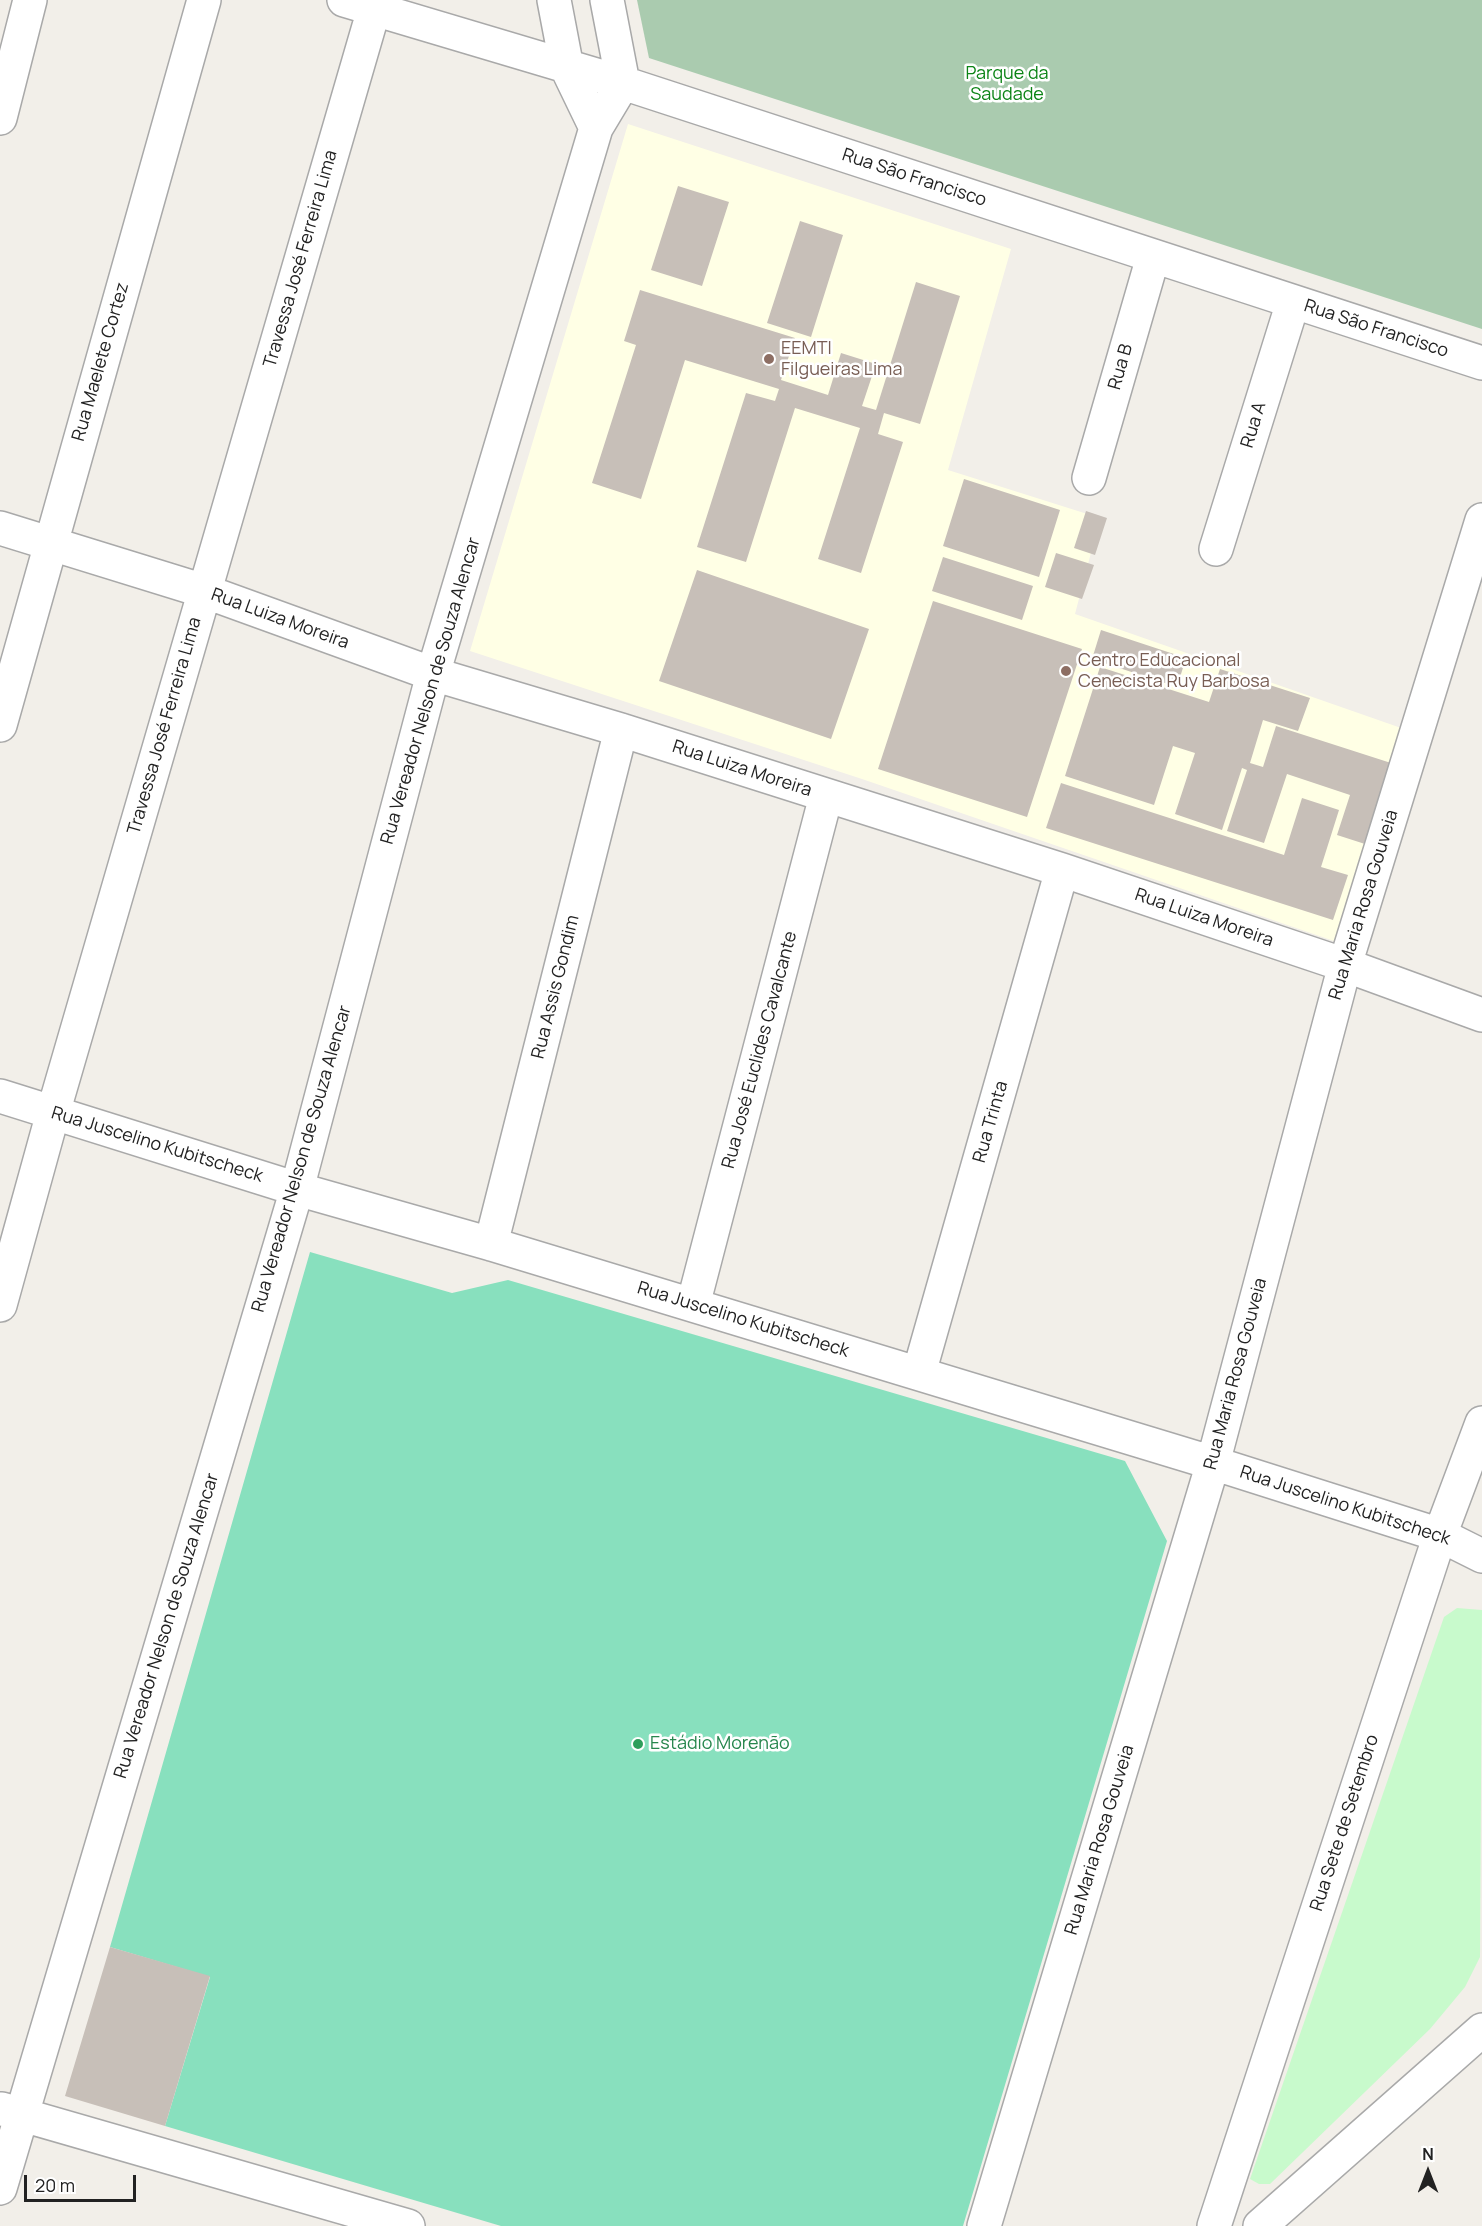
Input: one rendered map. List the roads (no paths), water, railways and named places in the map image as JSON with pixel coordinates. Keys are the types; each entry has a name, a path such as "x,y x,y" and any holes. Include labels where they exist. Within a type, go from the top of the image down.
{"street":[{"path":"0,118 30,0"},
{"name":"Rua Maelete Cortez","path":"0,725 204,0"},
{"path":"554,0 567,68 596,128"},
{"path":"608,0 623,83"},
{"name":"Rua São Francisco","path":"359,5 623,83 1482,363"},
{"name":"Travessa José Ferreira Lima","path":"0,1305 204,591 359,5"},
{"name":"Rua Vereador Nelson de Souza Alencar","path":"0,2188 11,2112 297,1189 433,674 596,128 623,83"},
{"name":"Rua B","path":"1089,478 1153,257"},
{"name":"Rua A","path":"1215,549 1293,302"},
{"name":"Rua Maria Rosa Gouveia","path":"984,2226 1213,1463 1345,965 1482,520"},
{"name":"Rua Luiza Moreira","path":"0,528 204,591 433,674 621,730 1062,870 1345,965 1482,1015"},
{"name":"Rua Assis Gondim","path":"491,1244 621,730"},
{"name":"Rua José Euclides Cavalcante","path":"693,1305 826,796"},
{"name":"Rua Trinta","path":"919,1373 1062,870"},
{"name":"Rua Juscelino Kubitscheck","path":"0,1096 297,1189 491,1244 1213,1463 1440,1535 1482,1556"},
{"name":"Rua Sete de Setembro","path":"1214,2226 1440,1535 1482,1423"},
{"path":"1260,2226 1482,2030"},
{"path":"11,2112 408,2226"}],"place":[{"name":"EEMTI Filgueiras Lima","path":"769,359"},
{"name":"Centro Educacional Cenecista Ruy Barbosa","path":"1066,671"},
{"name":"Estádio Morenão","path":"638,1744"}],"park label":[{"name":"Parque da Saudade","path":"1007,84"}]}
